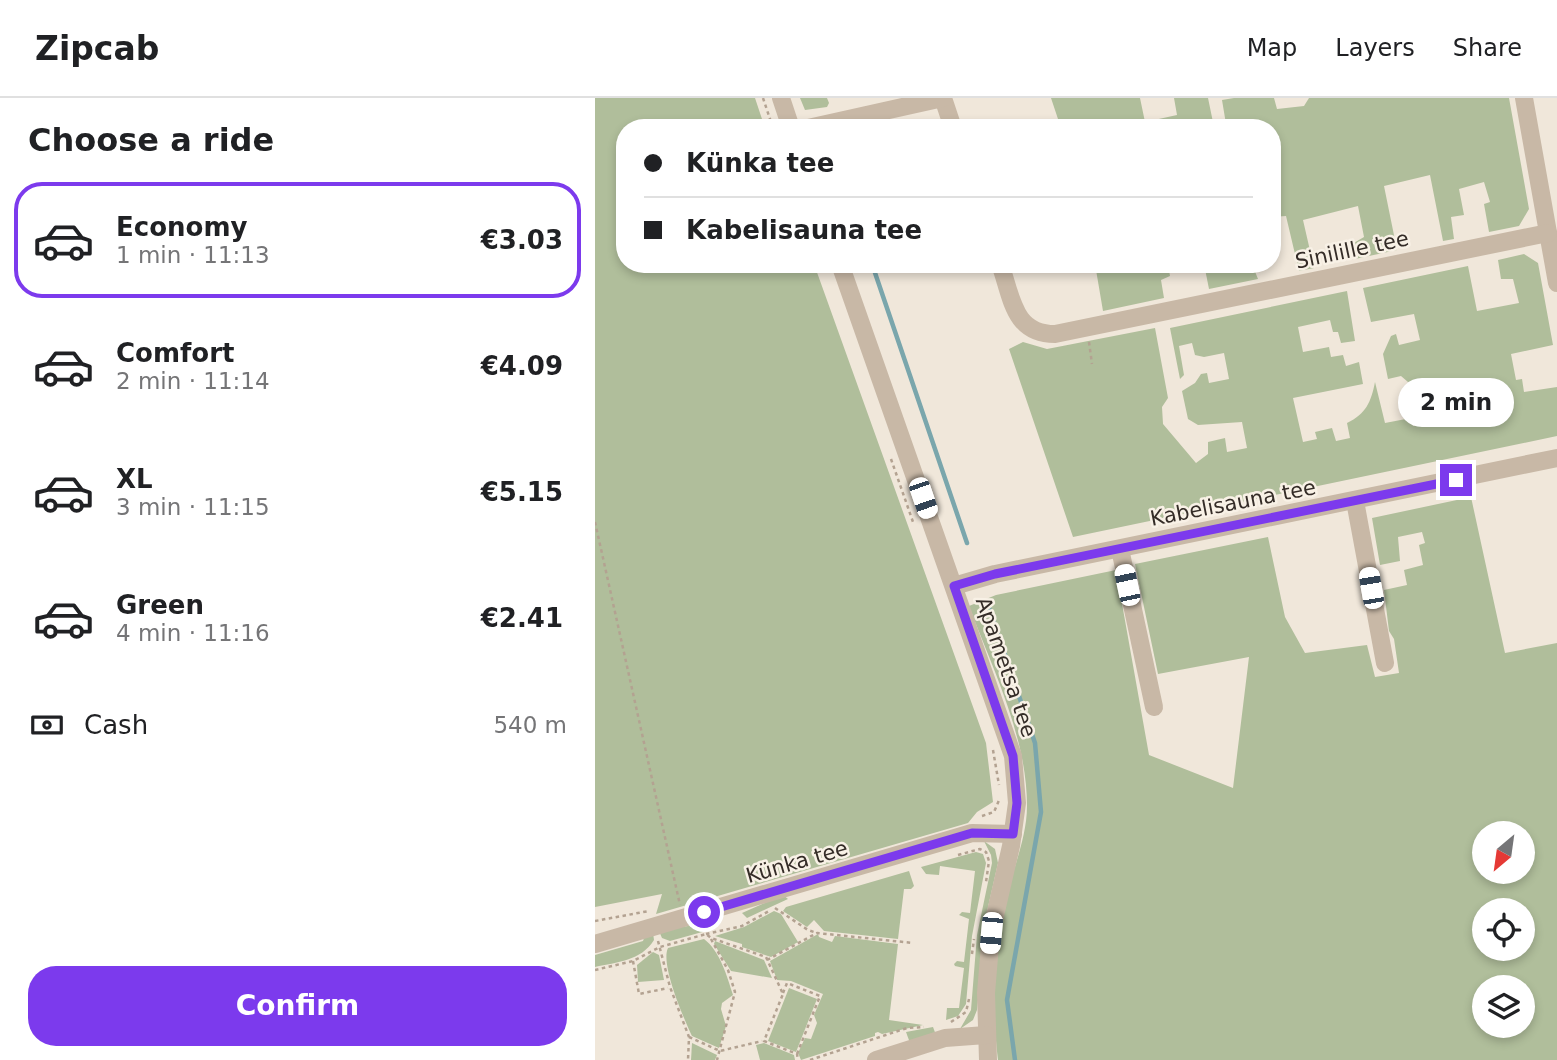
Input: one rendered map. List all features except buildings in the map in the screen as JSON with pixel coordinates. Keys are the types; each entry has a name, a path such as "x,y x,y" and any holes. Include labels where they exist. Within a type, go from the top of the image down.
{"street":[{"path":"781,98 788,119"},
{"path":"849,119 943,98 950,119"},
{"path":"1524,98 1557,283"},
{"name":"Sinilille tee","path":"1003,273 1019,319 1040,334 1055,334 1548,233"},
{"name":"Apametsa tee","path":"843,273 1013,756 1017,803 1013,834 991,933 986,993 988,1060"},
{"name":"Kabelisauna tee","path":"954,586 995,574 1557,458"},
{"path":"1355,501 1385,663"},
{"path":"1120,549 1154,707"},
{"name":"Künka tee","path":"595,944 683,919 774,902 980,840 1013,834"},
{"path":"654,927 709,920 774,902"},
{"path":"595,930 618,937"},
{"path":"876,1060 945,1038 986,1035"}],"path":[{"path":"763,98 770,119"},
{"path":"1088,339 1092,363"},
{"path":"595,522 683,919"},
{"path":"985,886 989,861 980,840 979,817 994,812 1000,799 992,744"},
{"path":"957,855 980,840"},
{"path":"595,970 633,961 660,947 742,926 774,902 808,930 817,933 913,943"},
{"path":"595,921 649,910 670,988 689,1037 688,1060"},
{"path":"972,956 975,931"},
{"path":"767,960 817,933"},
{"path":"706,934 766,957 783,994"},
{"path":"711,938 736,992 717,1060"},
{"path":"633,961 639,994 670,988"},
{"path":"764,1041 787,983 820,996 797,1054 799,1060"},
{"path":"950,1022 966,1012 970,994"},
{"path":"810,1060 907,1028 930,1027"},
{"path":"689,1037 720,1051 764,1041 797,1054"}],"green space":[{"path":"595,98 755,98 762,119 616,119 616,273 817,273 986,743 993,802 977,812 968,823 656,914 662,894 595,907"},
{"path":"800,98 827,98 829,103 827,107 805,110"},
{"path":"1051,98 1140,98 1144,119 1058,119"},
{"path":"1174,98 1208,98 1212,119 1159,119 1177,115"},
{"path":"1274,98 1277,109 1304,106 1309,98 1509,98 1529,209 1519,226 1489,232 1484,204 1490,202 1484,182 1459,189 1464,215 1451,217 1454,239 1443,241 1430,175 1384,186 1397,250 1355,259 1352,244 1364,237 1358,206 1303,220 1314,268 1299,271 1286,216 1281,216 1281,119 1225,119 1222,100"},
{"path":"1524,254 1538,263 1553,345 1511,354 1516,380 1522,379 1524,392 1557,387 1557,436 1073,537 1009,349 1023,342 1047,349 1155,328 1168,398 1162,407 1163,424 1196,463 1208,454 1208,442 1225,438 1227,452 1247,448 1242,422 1198,425 1188,419 1182,391 1195,383 1201,374 1207,373 1209,383 1229,379 1224,353 1204,357 1195,355 1192,343 1179,346 1184,375 1180,379 1170,328 1347,291 1355,341 1341,343 1338,332 1333,332 1330,320 1298,327 1303,352 1329,347 1331,357 1343,355 1346,366 1359,362 1363,384 1293,398 1303,442 1317,439 1315,432 1332,428 1336,441 1350,438 1347,423 1367,407 1375,382 1385,423 1411,418 1413,426 1465,415 1462,404 1434,410 1428,380 1408,382 1401,376 1388,379 1383,354 1391,336 1396,334 1399,345 1420,340 1414,314 1371,322 1363,288 1468,266 1477,311 1519,303 1513,279 1501,279 1498,260"},
{"path":"1097,273 1170,273 1170,276 1161,280 1164,298 1103,311"},
{"path":"1206,273 1256,273 1258,279 1209,289"},
{"path":"1471,497 1505,653 1557,643 1557,1060 998,1060 995,1019 997,956 1007,895 1025,828 1027,806 1015,729 969,606 996,595 1116,570 1149,755 1233,788 1249,657 1158,674 1135,564 1268,537 1285,617 1305,653 1367,645 1375,677 1399,673 1394,639 1389,631 1384,590 1407,585 1404,570 1423,565 1419,545 1425,543 1422,532 1398,537 1400,561 1380,565 1372,518"},
{"path":"984,841 995,849 998,863 986,916 977,1010 973,1020 960,1029 971,1010 977,935 992,863"},
{"path":"976,852 983,854 986,863 972,936 966,1004 958,1016 946,1020 947,1008 959,1008 964,968 954,964 957,961 964,962 969,919 959,915 962,912 970,913 975,871 940,866 939,875 926,874 921,867"},
{"path":"909,871 914,886 904,889 898,939 824,931 814,920 807,927 783,911 786,907"},
{"path":"783,895 788,899 747,918 742,913"},
{"path":"774,911 781,914 798,942 771,957 715,936 744,927"},
{"path":"711,922 713,929 670,941 662,938 659,931"},
{"path":"653,933 654,940 642,952 628,960 595,967 595,955 643,941 645,935"},
{"path":"818,934 819,937 832,942 835,936 898,944 889,1020 923,1025 882,1034 878,1032 875,1036 801,1060 798,1053 805,1038 811,1039 817,1023 814,1015 823,994 791,981 777,980 770,961"},
{"path":"704,939 719,957 733,995 722,1003 726,1026 719,1048 692,1036 674,992 667,966 668,948"},
{"path":"715,941 764,960 772,978 731,971 714,944"},
{"path":"653,952 659,955 664,980 638,982 637,965"},
{"path":"789,988 817,999 796,1052 768,1041"},
{"path":"933,1027 936,1035 910,1043 906,1032"},
{"path":"692,1043 717,1055 715,1060 691,1060"},
{"path":"764,1043 794,1055 795,1060 760,1060 756,1045"}],"waterway":[{"path":"875,273 967,543"},
{"path":"987,602 1035,743 1041,812 1007,1000 1015,1060"}],"route":[{"path":"704,912 979,831 1013,834 1017,803 1013,756 954,586 995,574 1456,480"}]}
